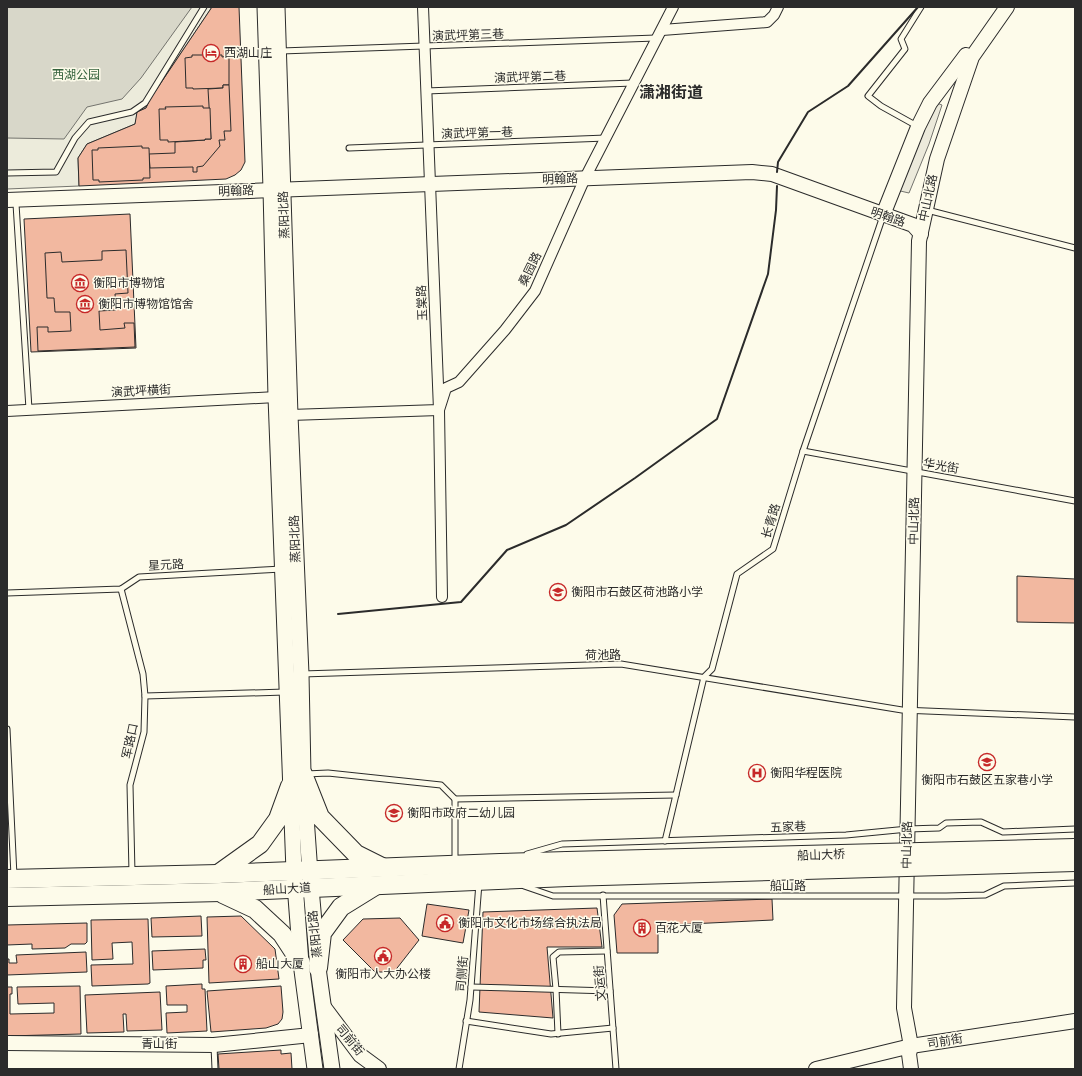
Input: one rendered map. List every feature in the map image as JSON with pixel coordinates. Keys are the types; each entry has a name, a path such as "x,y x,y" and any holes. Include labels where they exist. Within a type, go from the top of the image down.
{"highway":[{"path":"297,780 320,817 356,854 384,868"},
{"path":"218,874 260,844 278,819 297,780"},
{"name":"船山大桥","path":"567,869 1075,848"},
{"name":"船山大桥","path":"567,869 1075,862"},
{"name":"船山大道","path":"7,897 220,892 384,868 455,865 501,871 567,869"},
{"name":"船山大道","path":"11,879 218,874 377,885 480,880 501,871"},
{"path":"318,968 322,932 341,907 377,885"},
{"path":"220,892 255,909 282,934 301,963"}],"main road":[{"name":"蒸阳北路","path":"265,7 290,415 301,674 297,780"},
{"name":"蒸阳北路","path":"277,7 276,397 286,692 297,780 302,880 301,963 315,1069"},
{"name":"蒸阳北路","path":"302,880 318,968 332,1069"}],"street":[{"name":"玉棠路","path":"423,7 439,410 442,598"},
{"name":"桑园路","path":"439,410 446,388 459,382 505,330 535,291 584,181 673,7"},
{"path":"660,34 767,22 774,15 778,7"},
{"name":"中山北路","path":"882,218 918,127 930,103 1000,7"},
{"name":"中山北路","path":"915,230 926,210 937,159 972,57 1008,7"},
{"name":"中山北路","path":"911,1069 908,1049 897,1007 903,896 911,471 910,248 930,156 966,55"},
{"name":"明翰路","path":"10,203 584,181 752,172 772,174 915,230"},
{"name":"演武坪横街","path":"7,411 276,397"},
{"path":"290,415 439,410"},
{"name":"司前街","path":"324,1008 360,1055 379,1069"},
{"name":"司前街","path":"816,1069 908,1049 1075,1021"},
{"name":"司前街","path":"847,1069 908,1049 1075,1026"},
{"name":"青山街","path":"7,1043 214,1044 311,1035"}],"lane":[{"path":"7,173 56,172 75,138 89,122 132,112 145,103 204,7"},
{"path":"918,127 881,106 868,96 905,49 901,39 921,7"},
{"name":"演武坪第三巷","path":"278,51 424,46 660,34"},
{"name":"演武坪第二巷","path":"426,91 634,83"},
{"name":"演武坪第一巷","path":"349,148 606,138"},
{"path":"10,203 29,410"},
{"path":"926,210 1075,248"},
{"name":"长青路","path":"665,841 704,677 712,669 737,574 773,549 803,451 882,218"},
{"name":"华光街","path":"803,451 1075,501"},
{"name":"星元路","path":"121,589 139,577 282,569"},
{"path":"7,593 121,589"},
{"name":"军路口","path":"121,589 143,674 145,696 144,732 130,785 132,876"},
{"name":"荷池路","path":"301,674 621,664 906,710 1075,717"},
{"path":"145,696 286,692"},
{"path":"7,729 11,879"},
{"path":"297,780 328,773 441,785 455,799 455,865"},
{"path":"455,799 676,795"},
{"name":"五家巷","path":"501,871 562,844 846,835 904,829 939,828 946,823 982,822 1003,832 1075,829"},
{"name":"船山路","path":"501,871 553,896 985,895 1004,886 1075,883"},
{"name":"司侧街","path":"459,1069 471,987 480,880"},
{"name":"文运街","path":"603,895 616,1069"},
{"path":"558,1034 553,957 558,952 607,951"},
{"path":"471,987 610,991"},
{"path":"466,1021 551,1034 613,1028"},
{"path":"214,1044 215,1069"}],"green space":[{"name":"西湖公园","path":"7,7 212,7 150,99 146,108 138,112 135,124 87,144 78,158 79,186 7,189"}],"shaded area":[{"name":"西湖公园","path":"7,7 192,7 141,78 122,99 87,107 64,139 7,138"},
{"path":"934,102 942,105 929,144 909,193 896,190"}],"building":[{"name":"西湖山庄","path":"212,7 239,7 245,162 241,170 235,175 226,179 79,186 78,158 87,144 135,124 137,112 146,108 150,99"},
{"path":"192,55 229,56 229,85 223,85 223,88 186,88 185,58 192,57"},
{"path":"223,85 229,85 231,131 224,131 225,140 219,140 220,146 203,166 197,167 197,172 193,172 193,167 150,168 149,154 175,153 175,142 211,139 208,89 223,88"},
{"path":"203,106 203,108 210,108 211,139 168,142 168,140 160,140 159,109 166,109 165,107"},
{"path":"142,146 142,148 149,148 150,178 143,178 143,180 99,182 99,180 93,180 92,150 98,150 98,148"},
{"name":"衡阳市博物馆","path":"130,214 136,348 31,352 24,219"},
{"name":"衡阳市博物馆馆舍","path":"126,250 128,293 115,294 116,310 99,311 100,330 125,328 124,323 134,323 135,347 38,351 37,327 48,327 48,332 71,331 70,312 55,312 54,298 47,298 45,253 61,252 62,262 102,260 102,251"},
{"path":"1017,576 1075,579 1075,623 1017,622"},
{"name":"百花大厦","path":"772,899 773,920 668,925 668,932 658,933 658,953 617,953 614,915 622,904"},
{"name":"衡阳市文化市场综合执法局","path":"427,904 469,910 463,943 422,936"},
{"path":"597,908 602,947 547,947 553,1018 479,1012 483,912"},
{"path":"201,916 202,936 152,937 151,918"},
{"name":"船山大厦","path":"241,916 275,949 279,979 209,983 207,917"},
{"name":"衡阳市人大办公楼","path":"400,918 419,940 394,972 375,972 343,940 363,919"},
{"path":"148,919 150,983 92,986 91,965 133,964 132,942 112,943 113,959 92,960 91,920"},
{"path":"87,923 87,942 85,944 71,944 65,948 32,949 32,944 7,945 7,925"},
{"path":"205,949 206,960 203,960 203,968 153,970 152,951"},
{"path":"86,952 87,972 7,975 7,959 9,959 9,963 17,963 16,955"},
{"path":"202,984 202,989 205,989 207,1031 167,1033 166,1013 187,1012 187,1005 167,1005 166,986"},
{"path":"80,986 81,1034 7,1036 7,987 12,987 12,994 10,994 10,1014 54,1013 54,1003 18,1004 17,987"},
{"path":"281,986 283,1012 282,1019 278,1024 266,1028 211,1032 207,991"},
{"path":"160,992 162,1030 127,1031 126,1014 123,1014 124,1032 87,1033 85,995"},
{"path":"281,1050 281,1054 291,1053 292,1069 219,1069 218,1054"}],"wall":[{"path":"777,172 778,162 808,112 848,86 918,7"},
{"path":"338,614 461,602 507,550 566,525 717,419 768,274 776,210 777,186"}],"place":[{"name":"西湖山庄","path":"211,53"},
{"name":"衡阳市博物馆","path":"80,283"},
{"name":"衡阳市博物馆馆舍","path":"85,304"},
{"name":"衡阳市石鼓区荷池路小学","path":"558,592"},
{"name":"衡阳市石鼓区五家巷小学","path":"987,762"},
{"name":"衡阳华程医院","path":"757,773"},
{"name":"衡阳市政府二幼儿园","path":"394,813"},
{"name":"衡阳市文化市场综合执法局","path":"445,923"},
{"name":"百花大厦","path":"642,928"},
{"name":"衡阳市人大办公楼","path":"383,956"},
{"name":"船山大厦","path":"243,964"}],"district":[{"name":"潇湘街道","path":"671,92"}]}
